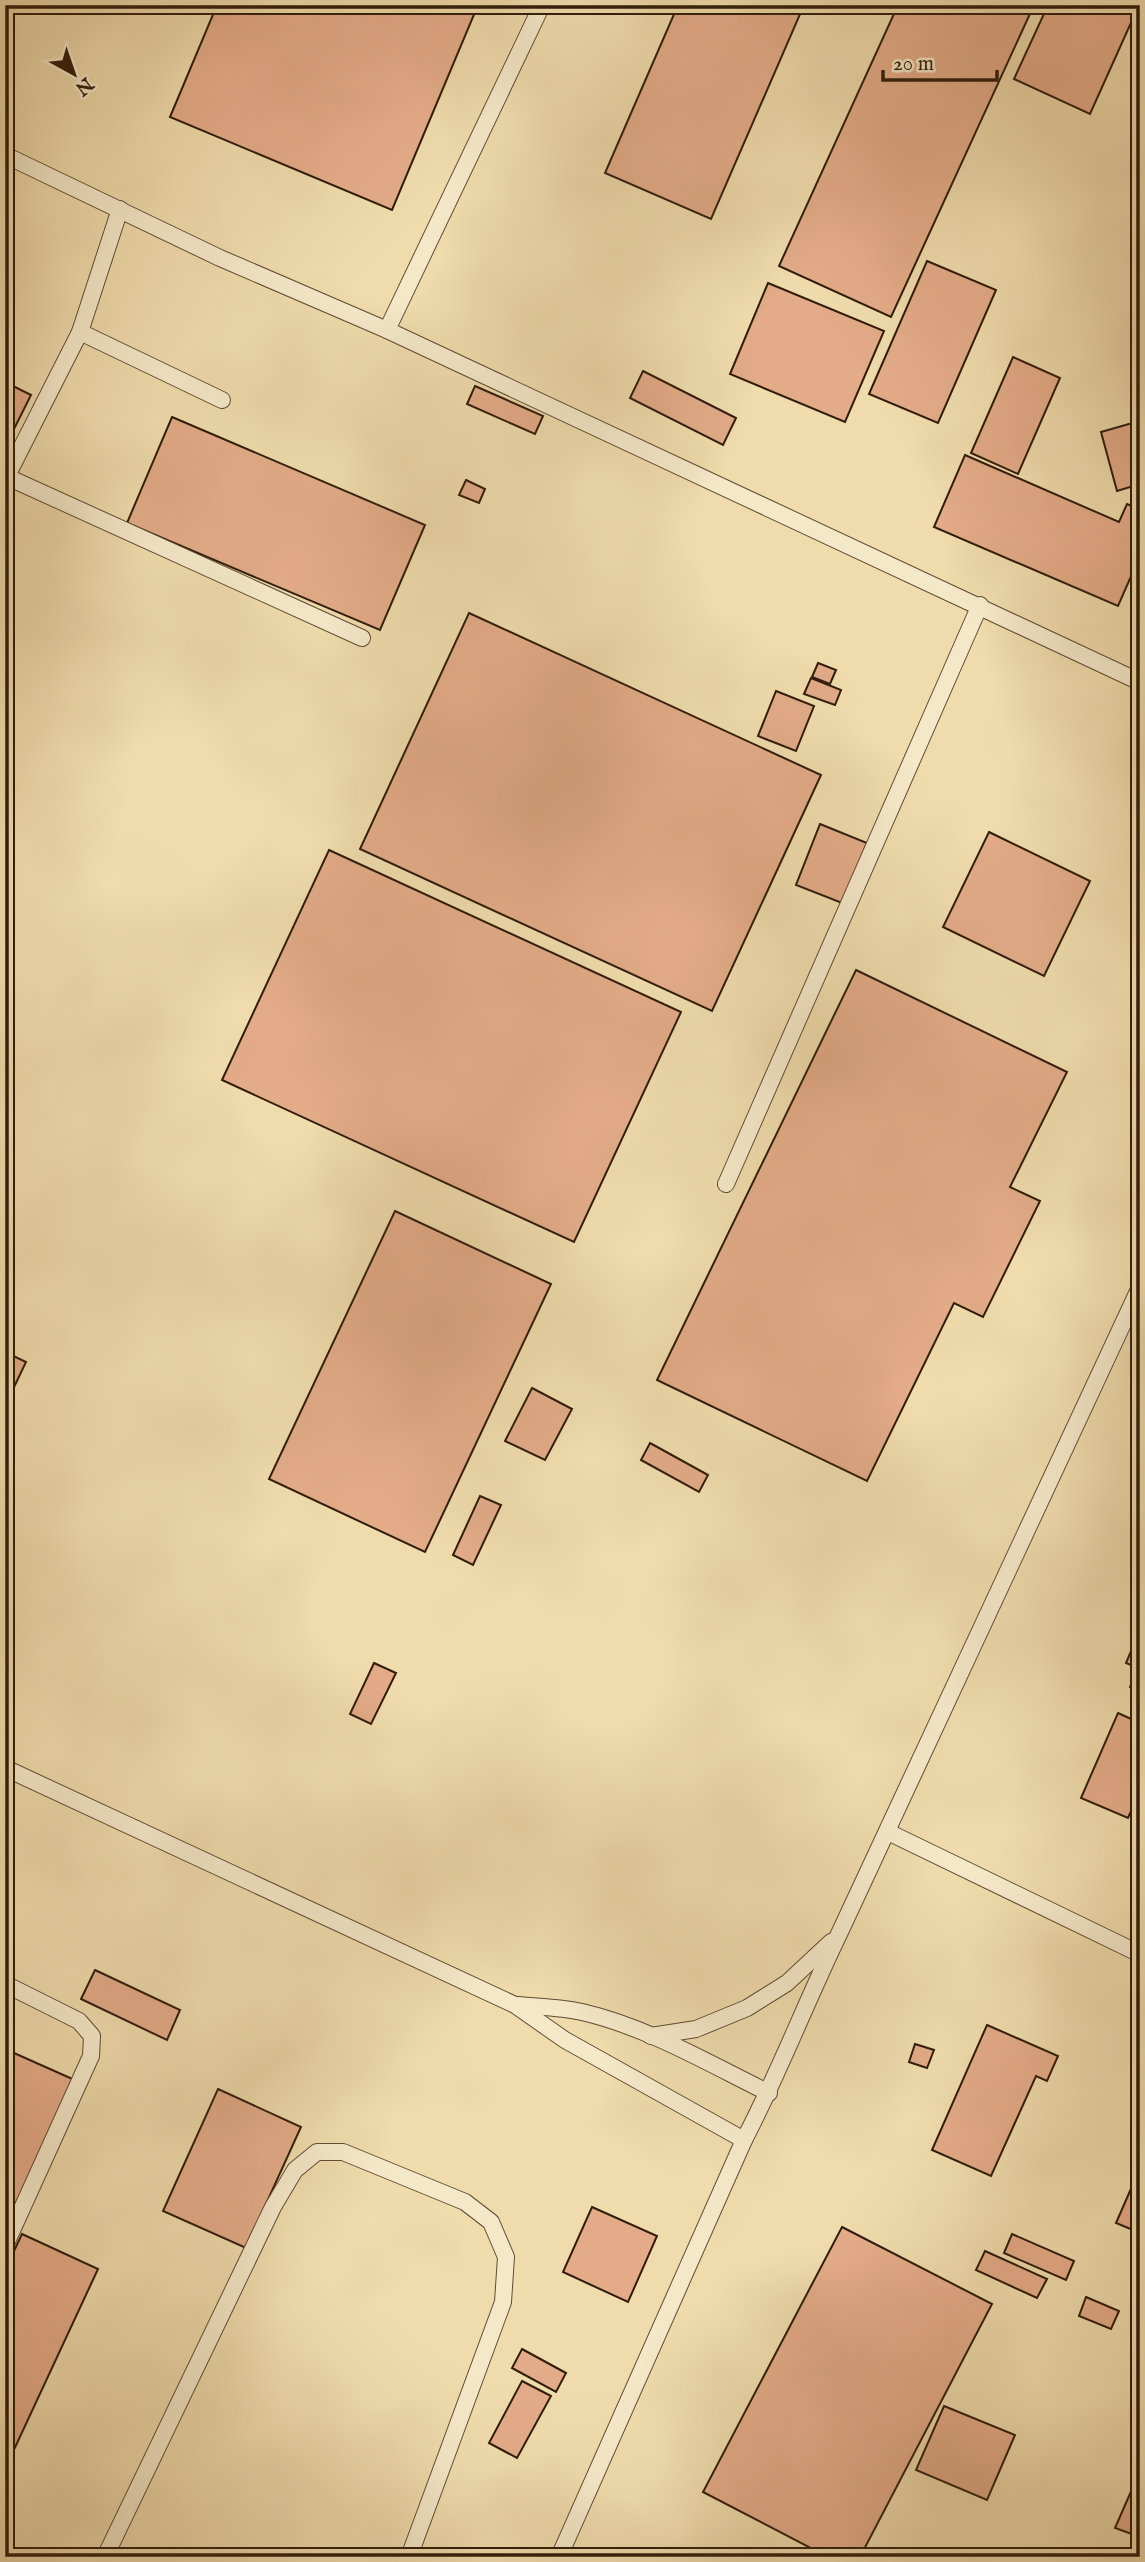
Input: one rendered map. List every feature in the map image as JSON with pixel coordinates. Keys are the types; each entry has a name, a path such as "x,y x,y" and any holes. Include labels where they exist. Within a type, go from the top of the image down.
{"lane":[{"path":"387,330 542,5"},
{"path":"5,155 220,258 387,330 1140,682"},
{"path":"120,209 80,332 6,476 362,638"},
{"path":"80,332 222,400"},
{"path":"726,1184 980,605"},
{"path":"559,2557 744,2140 769,2093 838,1935 1140,1287"},
{"path":"5,1768 515,2004 565,2040 744,2140"},
{"path":"888,1832 1140,1954"},
{"path":"651,2036 696,2029 747,2008 787,1983 838,1935"},
{"path":"5,1984 79,2021 92,2036 91,2056 5,2246"},
{"path":"515,2004 580,2012 651,2036 769,2093"},
{"path":"105,2557 273,2207 295,2170 317,2152 343,2152 465,2202 491,2222 506,2257 503,2302 409,2557"}],"building":[{"path":"217,5 478,5 392,210 170,117"},
{"path":"678,5 804,5 711,219 605,173"},
{"path":"898,5 1034,5 891,317 779,266"},
{"path":"1048,5 1139,5 1090,114 1014,79"},
{"path":"927,261 996,290 938,423 869,394"},
{"path":"768,283 884,331 845,422 730,374"},
{"path":"1013,357 1060,378 1018,474 971,453"},
{"path":"643,371 736,418 723,445 630,398"},
{"path":"5,382 31,395 5,447"},
{"path":"475,386 543,416 535,434 467,404"},
{"path":"172,417 425,525 380,630 127,523"},
{"path":"1136,422 1140,436 1140,484 1117,491 1101,432"},
{"path":"965,455 1119,522 1127,504 1140,509 1140,556 1118,606 934,527"},
{"path":"466,480 485,489 479,503 459,495"},
{"path":"469,613 821,775 712,1011 360,849"},
{"path":"818,663 836,670 830,684 812,677"},
{"path":"811,678 841,690 835,705 804,694"},
{"path":"776,691 814,706 796,751 758,736"},
{"path":"820,824 867,843 842,903 796,885"},
{"path":"989,832 1090,881 1044,976 943,927"},
{"path":"329,850 681,1012 574,1242 222,1080"},
{"path":"856,970 1067,1072 1010,1187 1040,1201 983,1317 954,1303 867,1481 657,1380"},
{"path":"395,1211 551,1284 425,1552 269,1479"},
{"path":"5,1352 26,1362 5,1406"},
{"path":"532,1388 572,1409 545,1460 505,1441"},
{"path":"650,1443 708,1475 699,1492 641,1460"},
{"path":"480,1496 501,1505 473,1565 453,1555"},
{"path":"1140,1630 1140,1691 1130,1687 1138,1668 1126,1663"},
{"path":"374,1663 396,1673 371,1724 350,1714"},
{"path":"1118,1713 1140,1723 1140,1791 1128,1818 1081,1798"},
{"path":"95,1970 180,2010 167,2040 81,1999"},
{"path":"987,2025 1058,2056 1047,2081 1036,2076 991,2176 932,2150"},
{"path":"915,2044 934,2050 927,2068 909,2062"},
{"path":"5,2049 77,2081 5,2238"},
{"path":"218,2089 301,2127 246,2248 163,2211"},
{"path":"1140,2168 1140,2233 1116,2223"},
{"path":"592,2207 657,2236 628,2302 563,2272"},
{"path":"842,2227 992,2304 860,2557 828,2557 703,2492"},
{"path":"22,2234 98,2269 5,2469 5,2270"},
{"path":"1012,2234 1074,2261 1066,2280 1004,2253"},
{"path":"985,2251 1047,2279 1037,2298 976,2270"},
{"path":"1086,2297 1119,2311 1111,2329 1079,2316"},
{"path":"522,2349 566,2373 556,2392 512,2368"},
{"path":"522,2381 551,2396 517,2458 489,2443"},
{"path":"944,2406 1015,2435 987,2500 916,2470"},
{"path":"1140,2471 1140,2537 1115,2528"}]}
